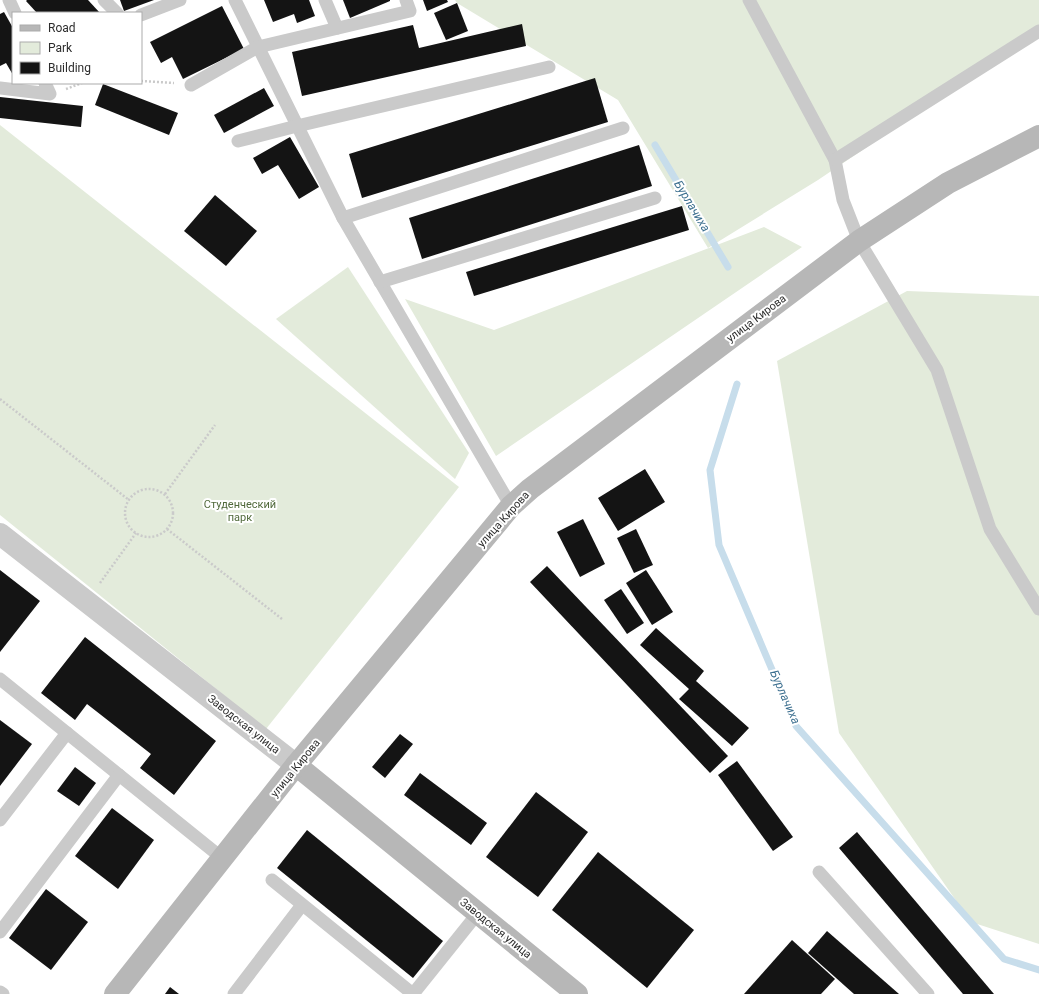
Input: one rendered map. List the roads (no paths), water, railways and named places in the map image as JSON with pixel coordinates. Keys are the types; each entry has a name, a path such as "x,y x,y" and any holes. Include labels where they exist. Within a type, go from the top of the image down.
{"street":[{"name":"улица Кирова","path":"115,994 296,765 511,506 530,489 858,241 948,183 1039,136"},
{"name":"Заводская улица","path":"0,534 296,765 577,994"}],"lane":[{"path":"0,2 5,0"},
{"path":"9,0 15,12"},
{"path":"104,0 116,12"},
{"path":"142,15 180,0"},
{"path":"235,0 296,126 343,218 511,506"},
{"path":"325,0 337,28"},
{"path":"191,85 258,47 410,11 406,0"},
{"path":"749,0 835,160 843,200 858,241 937,370 990,529 1039,609"},
{"path":"835,160 1039,31"},
{"path":"238,141 296,126 550,67"},
{"path":"0,88 50,94 45,84"},
{"path":"343,218 623,128"},
{"path":"380,282 655,198"},
{"path":"0,679 222,858"},
{"path":"0,820 67,733"},
{"path":"0,932 119,775"},
{"path":"819,872 928,994"},
{"path":"272,880 413,994 478,913"},
{"path":"234,994 302,905"}],"waterway":[{"name":"Бурлачиха","path":"655,145 728,267"},
{"name":"Бурлачиха","path":"737,384 710,470 719,545 796,726 1004,959 1039,970"}],"park label":[{"name":"Студенческий парк","path":"240,510"}]}
